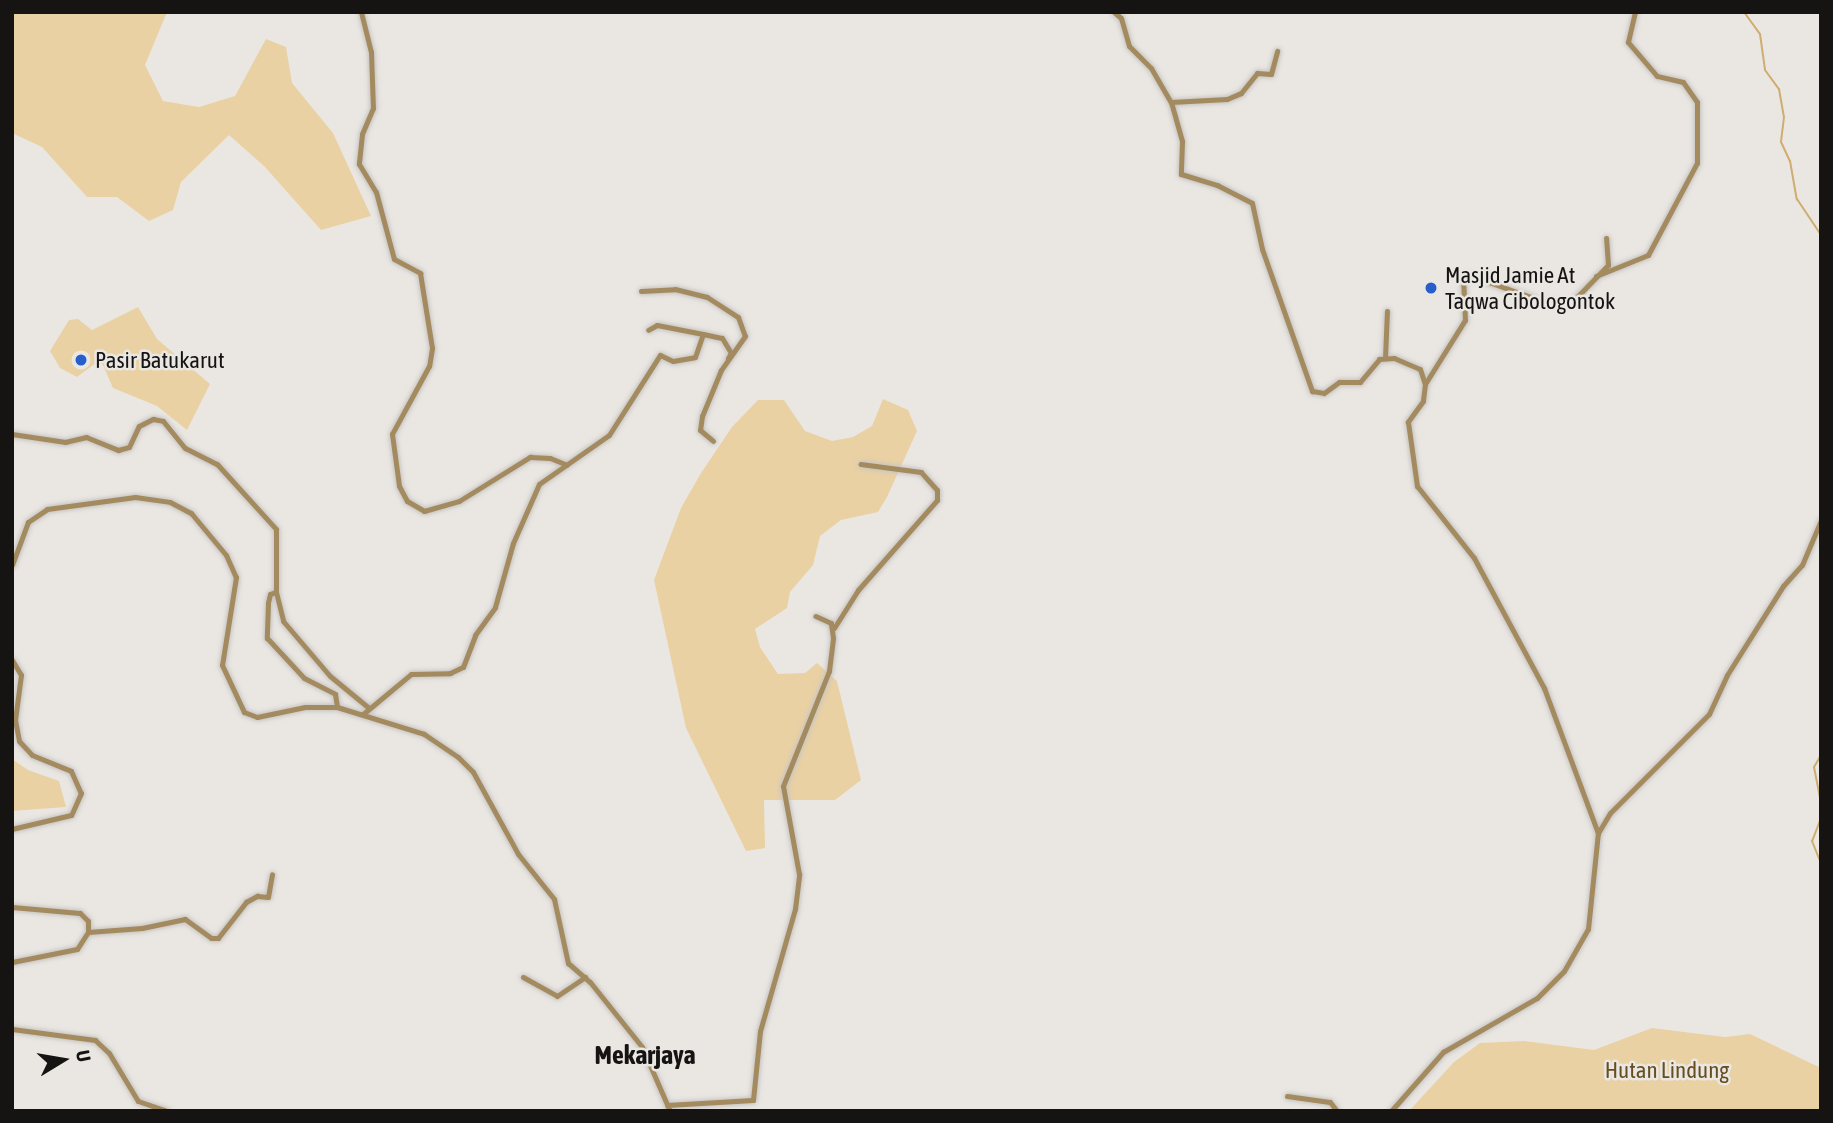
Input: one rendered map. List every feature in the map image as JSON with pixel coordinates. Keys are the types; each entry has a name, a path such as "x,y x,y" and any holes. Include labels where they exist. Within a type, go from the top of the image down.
{"street":[{"path":"361,12 371,52 373,108 362,134 359,164 376,192 394,259 420,273 432,348 429,366 392,435 399,486 407,501 424,511 460,501 530,457 550,458 567,465"},
{"path":"1114,12 1121,18 1129,46 1151,68 1171,103 1182,141 1181,174 1217,185 1252,203 1262,249 1312,391 1324,393 1339,382 1360,382 1375,360 1385,358 1417,366 1425,384"},
{"path":"1596,276 1648,255 1697,163 1698,102 1683,82 1657,76 1628,42 1634,12"},
{"path":"1171,103 1227,99 1241,93 1257,73 1271,74 1277,51"},
{"path":"1391,1111 1443,1052 1537,998 1564,971 1588,929 1598,833 1545,688 1474,558 1417,486 1408,447 1408,422 1422,404 1425,384 1465,320 1462,278 1469,275 1538,300 1571,303 1608,265 1606,237"},
{"path":"641,291 675,289 706,297 738,317 746,336 740,349 726,360"},
{"path":"1385,358 1387,311"},
{"path":"648,330 657,325 722,338 731,353 702,416 700,430 713,441"},
{"path":"363,714 411,674 450,673 463,667 475,635 495,607 534,492 603,440 622,420 660,355 673,361 695,357 704,334"},
{"path":"12,434 65,442 86,437 118,450 129,447 138,426 152,419 163,421 184,448 217,464 276,529 276,592 283,621 330,676 369,708"},
{"path":"12,565 28,522 47,509 135,497 170,502 206,527 236,577 222,665 244,712 257,717 305,707 337,707 431,737 472,772 503,831 554,899 567,961 585,977 642,1047 668,1108 753,1100 760,1031 795,909 799,874 783,786 829,671 834,628 858,590 937,500 937,490 921,472 861,464"},
{"path":"1598,833 1611,813 1706,717 1779,592 1802,565 1821,520"},
{"path":"276,592 270,594 268,603 267,638 304,678 335,694 337,707"},
{"path":"815,616 834,628"},
{"path":"12,660 21,675 15,720 19,741 32,755 71,771 81,793 71,815 64,819 12,829"},
{"path":"88,932 142,928 185,919 211,938 218,938 246,902 257,895 268,897 272,874"},
{"path":"12,906 80,913 87,917 88,932 77,949 12,962"},
{"path":"523,978 556,996 585,977"},
{"path":"12,1028 95,1040 109,1052 138,1101 167,1111"},
{"path":"1287,1096 1330,1102 1337,1111"}],"green space":[{"path":"12,12 167,12 145,65 163,101 199,107 235,96 266,39 286,47 292,83 333,133 371,216 321,230 264,166 229,135 181,182 173,210 149,221 117,197 87,197 42,147 12,133"},
{"path":"138,307 157,339 210,384 187,430 157,406 113,388 103,365 96,363 77,377 60,368 50,351 69,320 78,319 92,330"},
{"path":"883,399 908,410 917,431 887,497 878,512 841,520 820,536 813,565 790,592 787,608 755,629 760,647 778,674 805,673 817,663 837,681 861,780 835,800 764,800 765,848 746,851 686,728 654,580 681,508 701,473 732,427 758,400 784,400 805,431 832,441 853,437 872,426"},
{"path":"12,759 28,770 59,781 66,807 12,811"},
{"name":"Hutan Lindung","path":"1652,1028 1725,1037 1750,1034 1821,1068 1821,1111 1409,1111 1454,1062 1480,1043 1524,1041 1594,1050"}],"waterway":[{"path":"1744,12 1760,34 1765,70 1779,89 1784,117 1781,142 1790,161 1797,199 1821,235"},
{"path":"1821,755 1814,767 1821,802"},
{"path":"1821,818 1812,841 1821,863"}],"place":[{"name":"Masjid Jamie At Taqwa Cibologontok","path":"1431,288"},
{"name":"Pasir Batukarut","path":"81,360"}],"district":[{"name":"Mekarjaya","path":"645,1056"}]}
